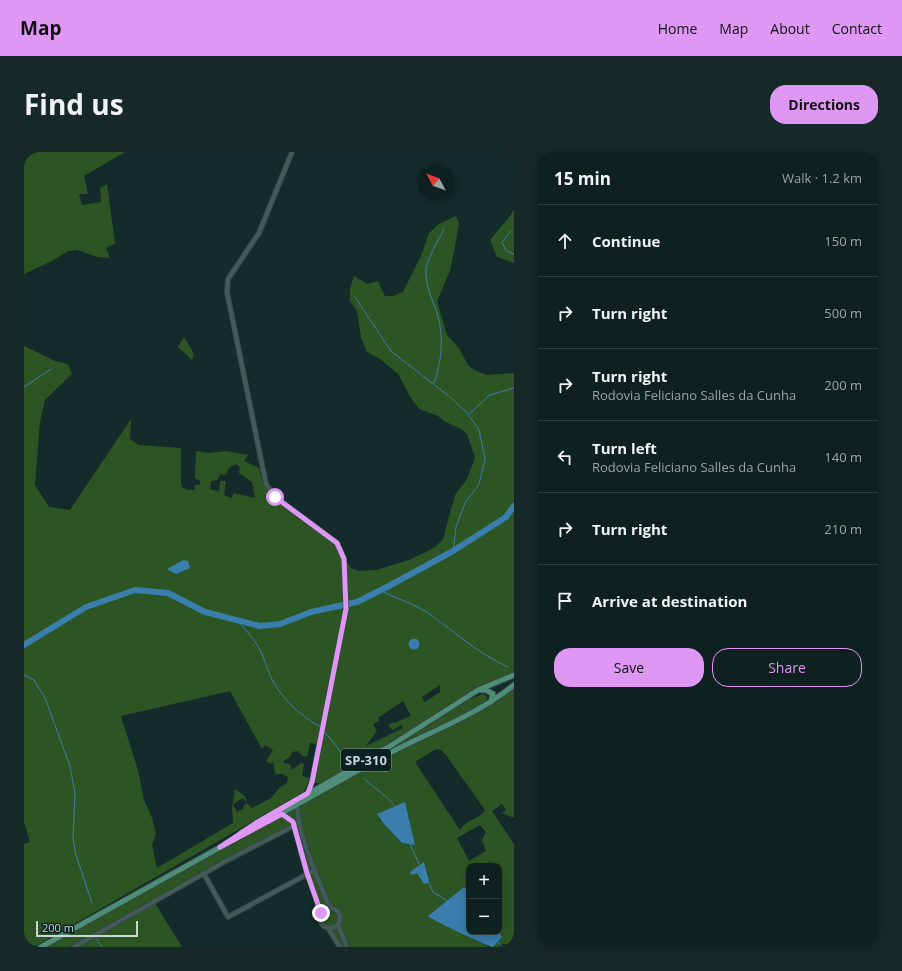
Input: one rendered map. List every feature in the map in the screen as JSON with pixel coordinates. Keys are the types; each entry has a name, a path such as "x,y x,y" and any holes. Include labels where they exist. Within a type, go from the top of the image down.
{"main road":[{"name":"SP-310","path":"220,847 256,823 431,721 478,690 514,675"},
{"name":"SP-310","path":"41,947 386,755 491,702 514,685"},
{"path":"478,690 486,690 493,694 491,702"}],"street":[{"path":"292,152 259,233 228,279 227,292 266,484 275,497 337,543 344,559 346,609 312,782 308,793"},
{"path":"312,782 321,785"},
{"path":"297,805 299,823 330,908"},
{"path":"282,814 293,822 307,873 321,913 322,923 328,928 340,947"},
{"path":"74,947 299,823"},
{"path":"204,874 228,917 315,870"},
{"path":"321,913 330,908 335,909 339,913 340,918 338,925 347,947"},
{"path":"328,928 333,928 338,925"}],"green space":[{"path":"24,152 125,152 84,176 88,194 79,194 82,205 101,202 100,188 107,184 115,244 106,248 110,258 97,257 77,250 68,251 54,260 24,274"},
{"path":"514,209 514,263 497,257 490,240"},
{"path":"456,216 459,223 450,271 437,301 447,335 459,348 468,365 474,370 487,375 514,373 514,672 475,689 385,746 320,783 316,783 314,780 347,609 345,559 351,568 358,571 376,570 409,560 434,548 443,539 455,495 467,479 475,458 467,434 438,416 419,409 409,395 399,375 380,359 367,352 361,337 357,311 350,301 350,288 354,276 367,284 378,281 385,296 393,296 403,292 421,256 429,233 439,224","holes":["440,685 440,692 425,702 422,697","403,701 411,716 388,725 393,730 401,725 403,728 366,746 377,731 373,724 379,721 378,718"]},
{"path":"184,337 194,354 192,360 178,347"},
{"path":"24,346 55,361 68,364 72,374 45,400 40,422 35,485 49,507 70,510 131,419 130,439 139,445 181,448 182,487 188,490 194,490 195,485 200,485 200,481 195,478 196,451 209,453 226,451 248,455 244,461 259,468 263,484 273,498 335,544 342,560 343,610 317,744 310,743 307,757 302,756 298,751 292,752 290,757 283,761 284,763 290,764 292,770 301,763 304,764 302,776 310,778 304,792 34,947 24,947 24,844 30,842 24,822","holes":["236,464 240,467 239,473 252,482 255,498 234,493 231,498 224,495 226,481 220,481 219,491 210,489 211,481 217,480 221,474 225,475 230,467","183,560 176,573 168,569","230,691 262,749 265,745 273,750 266,761 270,764 273,761 275,774 282,774 288,777 287,783 280,787 271,798 252,808 247,803 245,796 235,789 232,807 233,823 157,868 152,845 156,834 152,818 144,800 138,770 121,716","243,798 247,803 243,806 244,808 237,812 233,804"]},
{"path":"514,687 514,818 502,813 506,810 502,804 492,811 514,844 514,947 511,945 501,944 499,947 489,947 348,947 339,925 341,915 337,909 331,907 311,857 302,828 300,807 313,798 388,756 430,735 466,720 492,704","holes":["436,749 441,750 446,755 485,810 479,816 463,826 460,830 415,762","409,815 409,824 415,845 402,843 379,819","480,825 486,832 482,840 486,851 469,861 457,838","424,868 429,876 421,880 417,873"]},
{"path":"483,694 486,695 487,700 480,707 428,731 308,794 432,723 463,702"},
{"path":"296,808 299,822 294,825 284,815"},
{"path":"283,816 292,823 291,826 222,860 69,947 47,947"},
{"path":"298,825 313,869 308,872 294,827"},
{"path":"313,871 328,906 322,911 309,873"},
{"path":"155,903 182,947 78,947"},
{"path":"326,909 334,909 339,914 337,925 334,927 326,927 321,922 321,914"},
{"path":"337,927 346,947 341,947 330,929"}],"water":[{"path":"183,560 188,561 190,568 176,574 167,569"},
{"path":"412,639 416,639 418,640 418,648 412,649 409,646 409,642"},
{"path":"405,802 415,845 402,843 383,823 377,814"},
{"path":"424,862 429,883 424,884 417,873 412,875 410,872"},
{"path":"464,887 466,889 466,935 501,935 502,937 493,947 482,943 439,923 428,916"}],"waterway":[{"path":"434,383 439,366 441,330 428,286 426,268 431,254 444,229"},
{"path":"511,231 502,242 506,251 514,254"},
{"path":"355,297 391,351 450,397 468,414 479,430 485,459 479,484 465,503 456,527 453,551"},
{"path":"24,387 51,369"},
{"path":"469,414 490,395 514,388"},
{"path":"24,645 86,607 135,590 168,593 205,612 260,626 280,624 311,612 357,602 387,587 453,551 506,517 514,506"},
{"path":"380,590 425,611 477,650 508,667"},
{"path":"237,620 259,648 278,690 300,713 320,727"},
{"path":"24,675 34,680 45,698 70,766 75,793 73,839 76,855 92,903"},
{"path":"324,731 345,757"},
{"path":"365,779 390,800 395,807"},
{"path":"409,842 419,864"},
{"path":"429,883 433,892 447,901"},
{"path":"95,937 102,947"},
{"path":"498,942 503,947"}],"route":[{"path":"275,497 337,543 344,559 346,609 312,782 308,793 256,823 220,847 282,814 290,819 293,822 307,873 321,913"}]}
